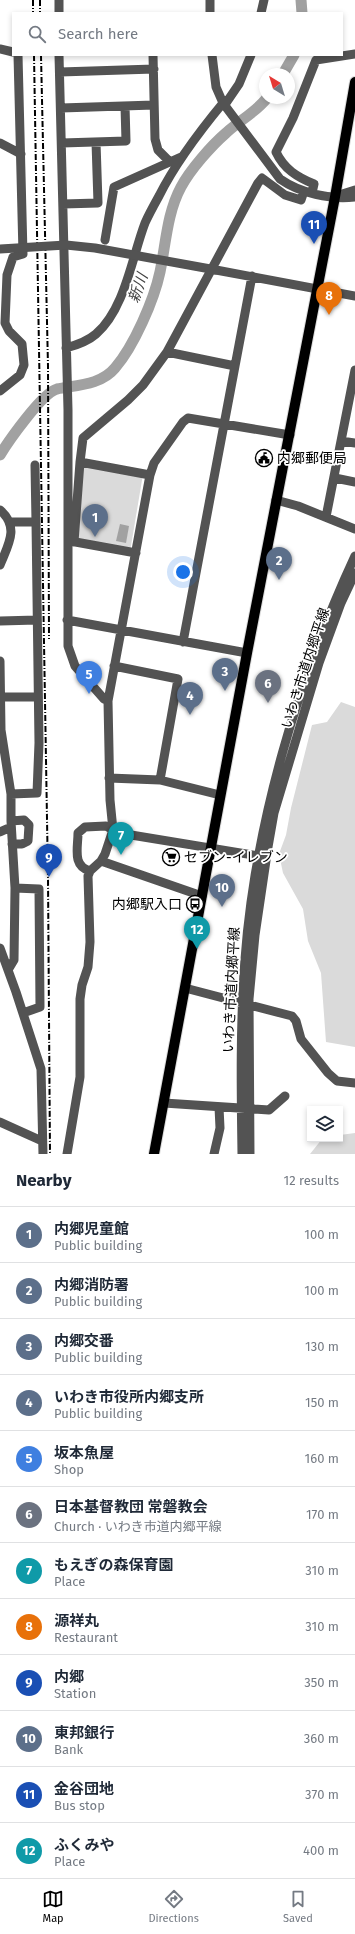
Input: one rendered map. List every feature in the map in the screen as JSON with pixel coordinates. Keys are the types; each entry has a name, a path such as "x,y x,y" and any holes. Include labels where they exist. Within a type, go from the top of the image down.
{"main road":[{"path":"154,1154 212,848 220,795 318,289 355,82"}],"street":[{"path":"59,0 59,12"},
{"path":"210,0 210,12"},
{"path":"261,12 264,0"},
{"path":"0,49 12,52"},
{"path":"343,56 355,54"},
{"path":"0,390 20,375 24,365 22,344 6,328 5,323 7,275 13,257 23,254 18,56"},
{"path":"59,56 72,541"},
{"path":"153,56 156,147 170,162"},
{"path":"212,56 216,87 224,106 280,179 291,186 308,192 335,197 355,197"},
{"path":"66,352 96,335 111,315 119,300 145,222 159,194 182,156 224,106 239,84 251,56"},
{"path":"108,701 104,699 75,666 68,646 67,620 72,541 83,438 128,400 143,385 167,352 220,252 262,178 285,195 302,200 314,184 291,172 279,159 276,152 304,94 316,60 342,56"},
{"path":"60,72 154,69"},
{"path":"61,108 154,105"},
{"path":"62,143 126,141 125,106"},
{"path":"63,204 98,202 96,142"},
{"path":"0,143 21,154"},
{"path":"105,240 114,187 182,156"},
{"path":"335,197 355,190"},
{"path":"0,250 66,245 95,248 355,296"},
{"path":"183,642 252,276"},
{"path":"167,352 235,366"},
{"path":"326,517 355,370"},
{"path":"67,1154 80,1077 80,999 82,985 88,967 89,954 88,881 90,871 101,861 113,830 109,778 108,701 150,475 154,463 183,422 188,418 290,435"},
{"path":"341,441 355,444"},
{"path":"80,462 150,475"},
{"path":"11,794 37,793 39,743 35,465"},
{"path":"334,478 355,482"},
{"path":"276,500 298,506 355,529"},
{"path":"0,510 11,522 9,542 0,566"},
{"path":"11,522 36,522"},
{"path":"72,541 136,553"},
{"name":"いわき市道内郷平線","path":"242,1154 246,1108 246,1005 270,800 309,668 333,604 355,556"},
{"name":"いわき市道内郷平線","path":"263,857 274,813 319,663 355,573"},
{"path":"0,620 37,620"},
{"path":"67,620 247,654"},
{"path":"0,661 0,723 11,794 11,824 15,888 14,960 8,970"},
{"path":"114,666 178,680 160,780"},
{"path":"1,697 38,697"},
{"path":"109,778 160,780 220,795"},
{"path":"0,832 11,824 24,820 30,826 28,841 22,844 12,844"},
{"path":"90,871 81,867 78,863 78,833 86,827 106,826 113,830 263,857"},
{"path":"101,861 202,896"},
{"path":"15,888 39,889 40,1007 23,1013"},
{"path":"0,948 41,1069 43,1154"},
{"path":"185,988 292,1016 296,1021 301,1039 328,1073 337,1081 355,1083"},
{"path":"164,1103 269,1110 285,1096"},
{"path":"214,1154 220,1128 219,1107"},
{"name":"いわき市道内郷平線","path":"246,1108 250,1154"},
{"path":"0,1122 42,1141"}],"shaded area":[{"path":"80,462 143,474 130,552 74,542"},
{"path":"120,524 129,526 126,543 116,541"},
{"path":"341,702 355,707 355,1047 326,1042 321,973 308,941 303,909 283,873 279,854 286,835 291,808 312,725 327,722"},
{"path":"355,1133 355,1154 310,1154 320,1142 343,1142 343,1135"}],"waterway":[{"name":"新川","path":"301,0 302,12"},
{"name":"新川","path":"286,68 293,56"},
{"name":"新川","path":"0,455 34,408 51,392 57,389 88,383 103,378 109,374 122,359 136,335 153,296 160,272 170,218 176,197 181,187 201,158 231,129 262,104"}],"railway":[{"path":"33,0 33,12"},
{"path":"40,0 40,12"},
{"path":"34,56 48,877 50,1154"},
{"path":"41,56 48,366 49,639"}],"place":[{"name":"金谷団地","path":"314,244"},
{"name":"源祥丸","path":"329,315"},
{"name":"内郷郵便局","path":"264,458"},
{"name":"内郷児童館","path":"95,537"},
{"name":"内郷消防署","path":"279,580"},
{"name":"内郷交番","path":"225,691"},
{"name":"坂本魚屋","path":"89,694"},
{"name":"日本基督教団 常磐教会","path":"268,703"},
{"name":"いわき市役所内郷支所","path":"190,715"},
{"name":"もえぎの森保育園","path":"121,855"},
{"name":"セブン-イレブン","path":"171,857"},
{"name":"内郷","path":"49,877"},
{"name":"内郷駅入口","path":"195,904"},
{"name":"東邦銀行","path":"222,907"},
{"name":"ふくみや","path":"197,949"}]}
